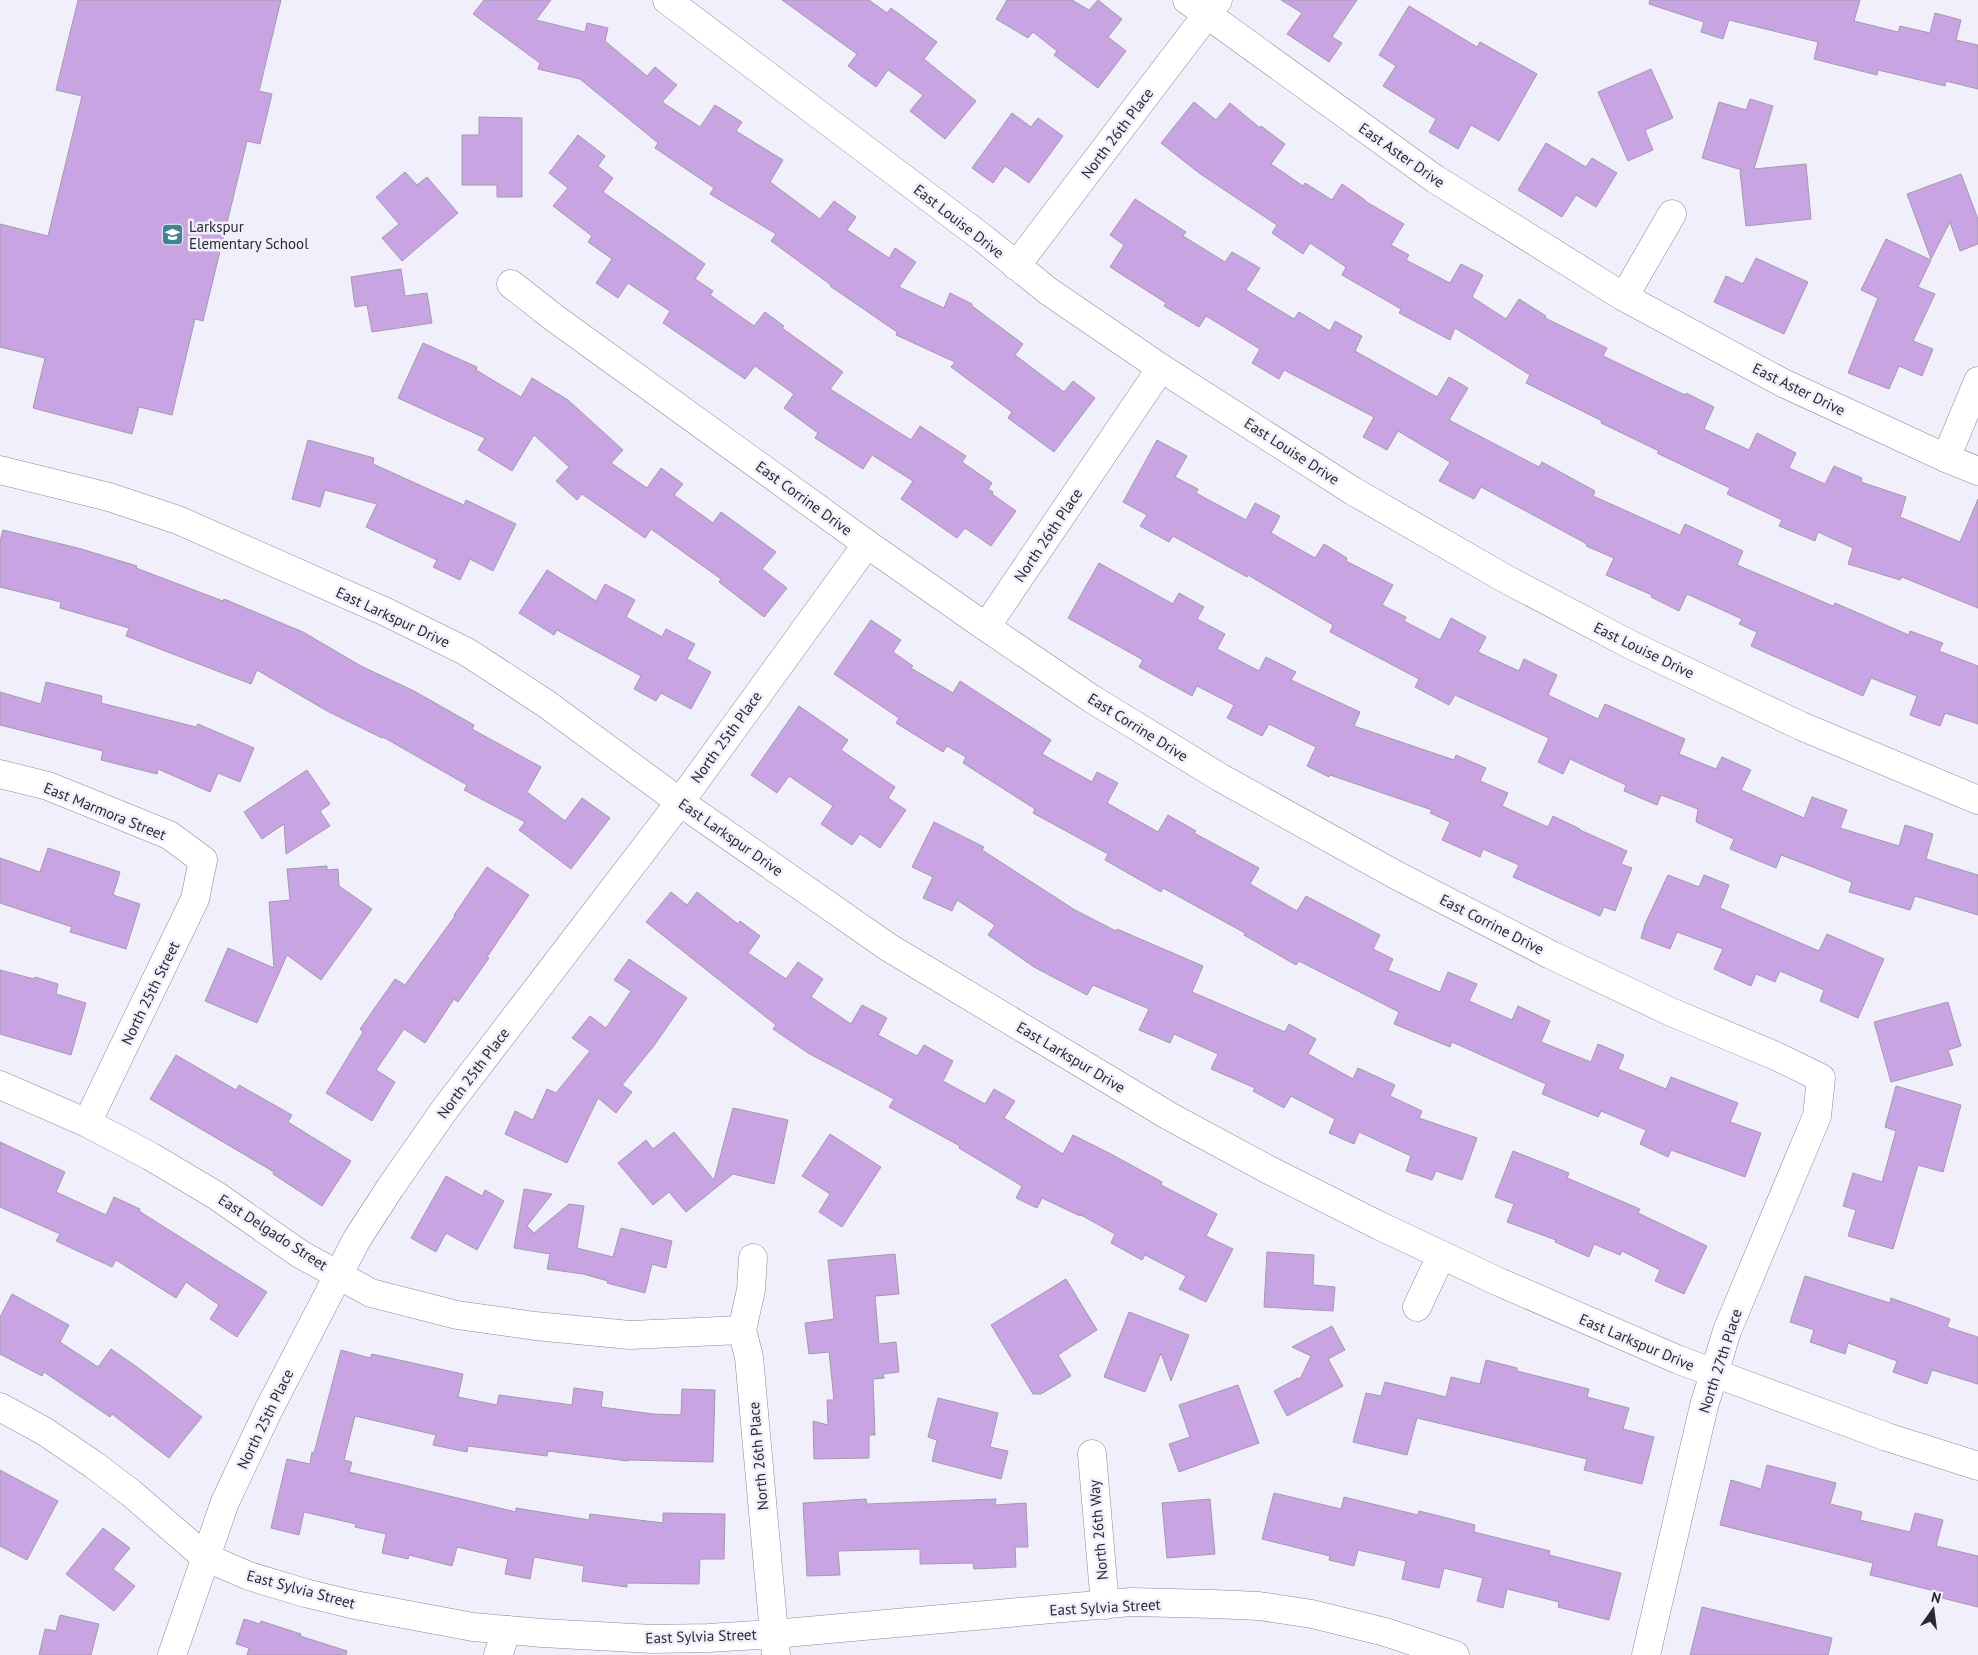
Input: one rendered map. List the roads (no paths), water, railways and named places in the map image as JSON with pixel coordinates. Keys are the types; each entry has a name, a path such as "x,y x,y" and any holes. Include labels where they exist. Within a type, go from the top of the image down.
{"street":[{"name":"East Louise Drive","path":"667,0 1048,291 1161,368 1353,491 1512,583 1633,646 1792,722 1978,800"},
{"name":"North 26th Place","path":"1016,266 1204,5"},
{"name":"East Aster Drive","path":"1204,5 1434,179 1624,296 1783,383 1978,471"},
{"path":"1624,296 1672,214"},
{"name":"East Corrine Drive","path":"511,284 553,317 867,544 986,627 1092,699 1221,778 1388,870 1560,959 1671,1012 1776,1056 1821,1078"},
{"name":"North 26th Place","path":"986,627 1161,368"},
{"path":"1946,458 1978,381"},
{"name":"East Larkspur Drive","path":"0,470 109,497 178,520 386,612 475,658 545,703 680,802 888,947 1169,1116 1275,1174 1441,1256 1577,1317 1714,1374 1887,1437 1978,1466"},
{"name":"North 25th Place","path":"172,1655 224,1502 357,1239 445,1109 680,802 867,544"},
{"name":"East Marmora Street","path":"0,774 48,786 169,835 203,860"},
{"name":"North 25th Street","path":"87,1124 195,899 203,860"},
{"name":"North 27th Place","path":"1646,1655 1704,1406 1727,1331 1818,1116 1821,1078"},
{"name":"East Delgado Street","path":"0,1085 87,1124 150,1156 217,1196 300,1254 371,1293 457,1315 535,1326 630,1335 742,1330"},
{"path":"1417,1307 1441,1256"},
{"name":"North 26th Place","path":"753,1258 751,1290 742,1330 749,1357 775,1644"},
{"name":"East Sylvia Street","path":"0,1407 44,1431 94,1465 131,1493 205,1557 249,1576 305,1593 355,1605 473,1627 503,1643 653,1639 775,1644 1131,1602 1259,1606 1312,1614 1385,1632 1455,1655"},
{"name":"North 26th Way","path":"1092,1454 1105,1605"}],"place":[{"name":"Larkspur Elementary School","path":"173,235"}]}
